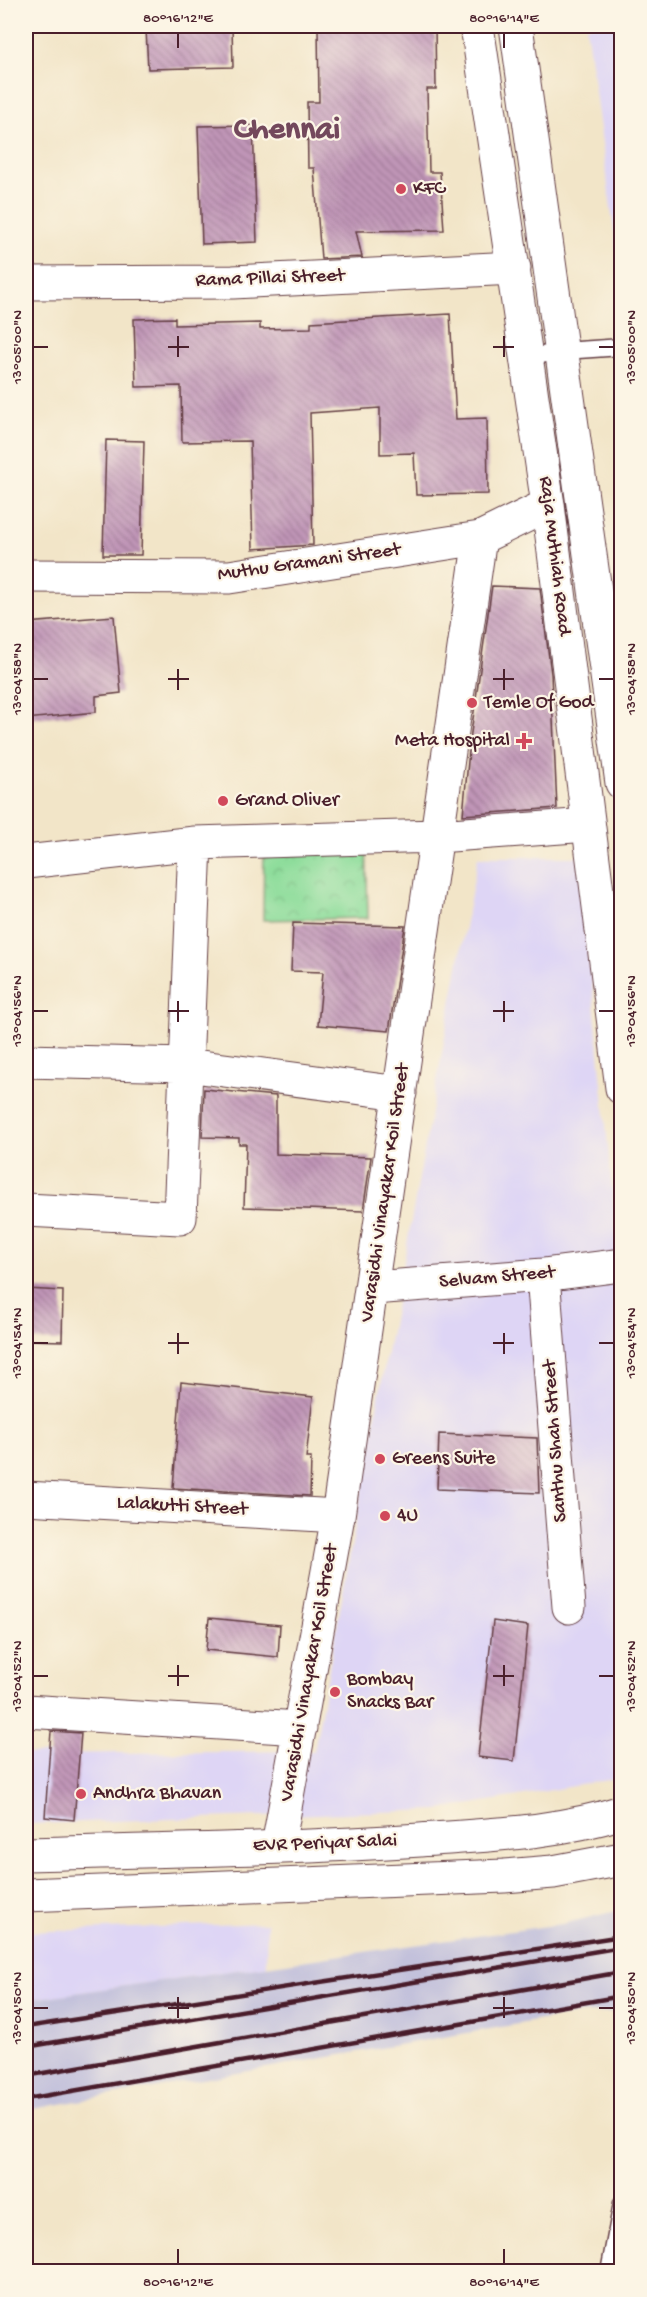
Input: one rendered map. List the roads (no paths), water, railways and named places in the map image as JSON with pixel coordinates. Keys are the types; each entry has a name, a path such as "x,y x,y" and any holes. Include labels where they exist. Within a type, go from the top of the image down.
{"street":[{"name":"Raja Muthiah Road","path":"477,26 548,505 621,1088"},
{"name":"Raja Muthiah Road","path":"516,26 563,351 621,783"},
{"name":"Rama Pillai Street","path":"26,283 233,282 514,267"},
{"name":"Muthu Gramani Street","path":"26,576 229,577 480,538 548,505"},
{"name":"Varasidhi Vinayakar Koil Street","path":"278,1846 338,1515 373,1288 480,538"},
{"path":"26,862 195,843 437,836 588,825"},
{"path":"26,1210 180,1218 195,843"},
{"path":"26,1061 186,1065 400,1093"},
{"name":"Selvam Street","path":"373,1288 543,1275 621,1265"},
{"name":"Santhu Shah Street","path":"543,1275 569,1607"},
{"name":"Lalakutti Street","path":"26,1498 338,1515"},
{"path":"26,1711 300,1728"},
{"name":"EVR Periyar Salai","path":"26,1854 369,1843 545,1829 621,1812"},
{"name":"EVR Periyar Salai","path":"26,1895 504,1876 553,1872 621,1859"}],"lane":[{"path":"525,358 563,351 621,347"},
{"path":"609,2271 621,2203"}],"railway":[{"path":"26,2027 622,1936"},
{"path":"26,2047 622,1947"},
{"path":"26,2076 622,1972"},
{"path":"26,2099 622,1996"}],"place":[{"name":"KFC","path":"401,189"},
{"name":"Temle Of God","path":"472,703"},
{"name":"Meta Hospital","path":"524,741"},
{"name":"Grand Oliver","path":"223,801"},
{"name":"Greens Suite","path":"380,1459"},
{"name":"4U","path":"385,1516"},
{"name":"Bombay Snacks Bar","path":"335,1692"},
{"name":"Andhra Bhavan","path":"81,1794"}],"district":[{"name":"Chennai","path":"287,131"}]}
